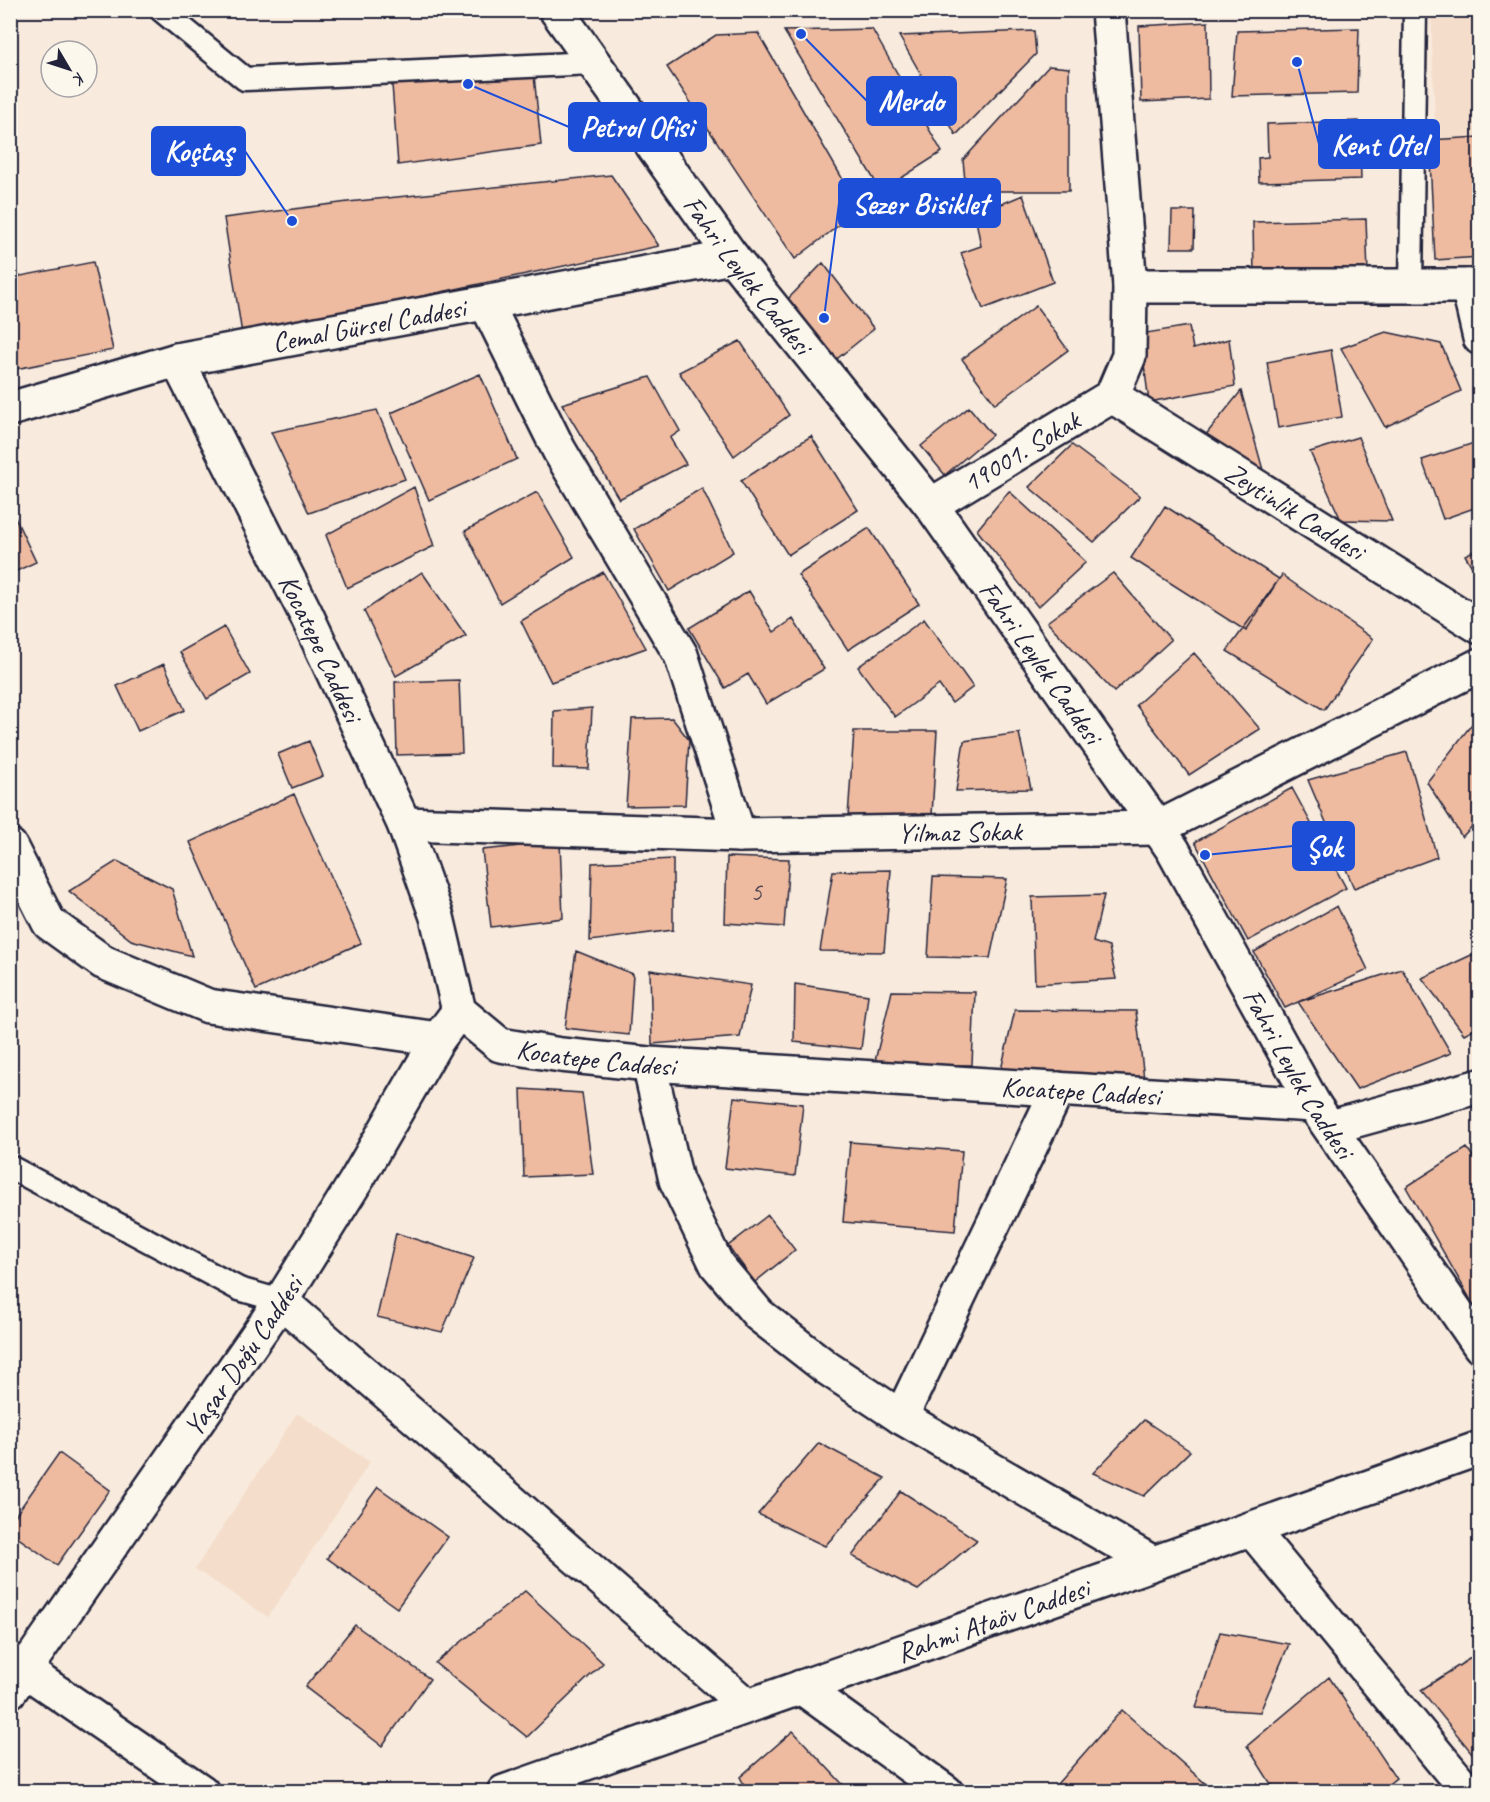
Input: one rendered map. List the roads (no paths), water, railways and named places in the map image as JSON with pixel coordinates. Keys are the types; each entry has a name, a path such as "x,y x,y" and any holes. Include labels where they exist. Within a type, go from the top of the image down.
{"street":[{"name":"Fahri Leylek Caddesi","path":"556,10 732,258 931,505 1158,828 1173,850 1322,1116 1479,1346"},
{"path":"1108,10 1130,286 1129,356 1112,396"},
{"name":"Cemal Gürsel Caddesi","path":"10,409 177,360 732,258"},
{"path":"1130,286 1474,286 1479,338"},
{"path":"486,303 559,450 681,655 739,836"},
{"name":"Kocatepe Caddesi","path":"177,360 304,612 404,824 437,917 459,1011 500,1045 561,1055 649,1064 1058,1089 1322,1116 1479,1086"},
{"name":"19001. Sokak","path":"931,505 1112,396"},
{"name":"Zeytinlik Caddesi","path":"1112,396 1479,627"},
{"name":"Yilmaz Sokak","path":"404,824 739,836 1158,828 1479,665"},
{"path":"10,846 49,923 103,963 208,1006 438,1039"},
{"name":"Yaşar Doğu Caddesi","path":"15,1674 281,1301 356,1180 438,1039 459,1011"},
{"path":"649,1064 676,1180 717,1265 759,1315 826,1368 901,1417 1153,1563"},
{"path":"901,1417 1058,1089"},
{"path":"281,1301 747,1706"},
{"name":"Rahmi Ataöv Caddesi","path":"504,1791 1479,1448"},
{"path":"1251,1529 1468,1791"},
{"path":"15,1674 202,1791"},
{"path":"801,1687 946,1791"}],"lane":[{"path":"161,10 245,79 593,63"},
{"path":"1411,286 1415,10"},
{"path":"10,1167 238,1289 281,1301"}],"place":[{"name":"Merdo","path":"801,34"},
{"name":"Kent Otel","path":"1297,62"},
{"name":"Petrol Ofisi","path":"468,84"},
{"name":"Koçtaş","path":"292,221"},
{"name":"Sezer Bisiklet","path":"824,318"},
{"name":"Şok","path":"1205,855"}]}
